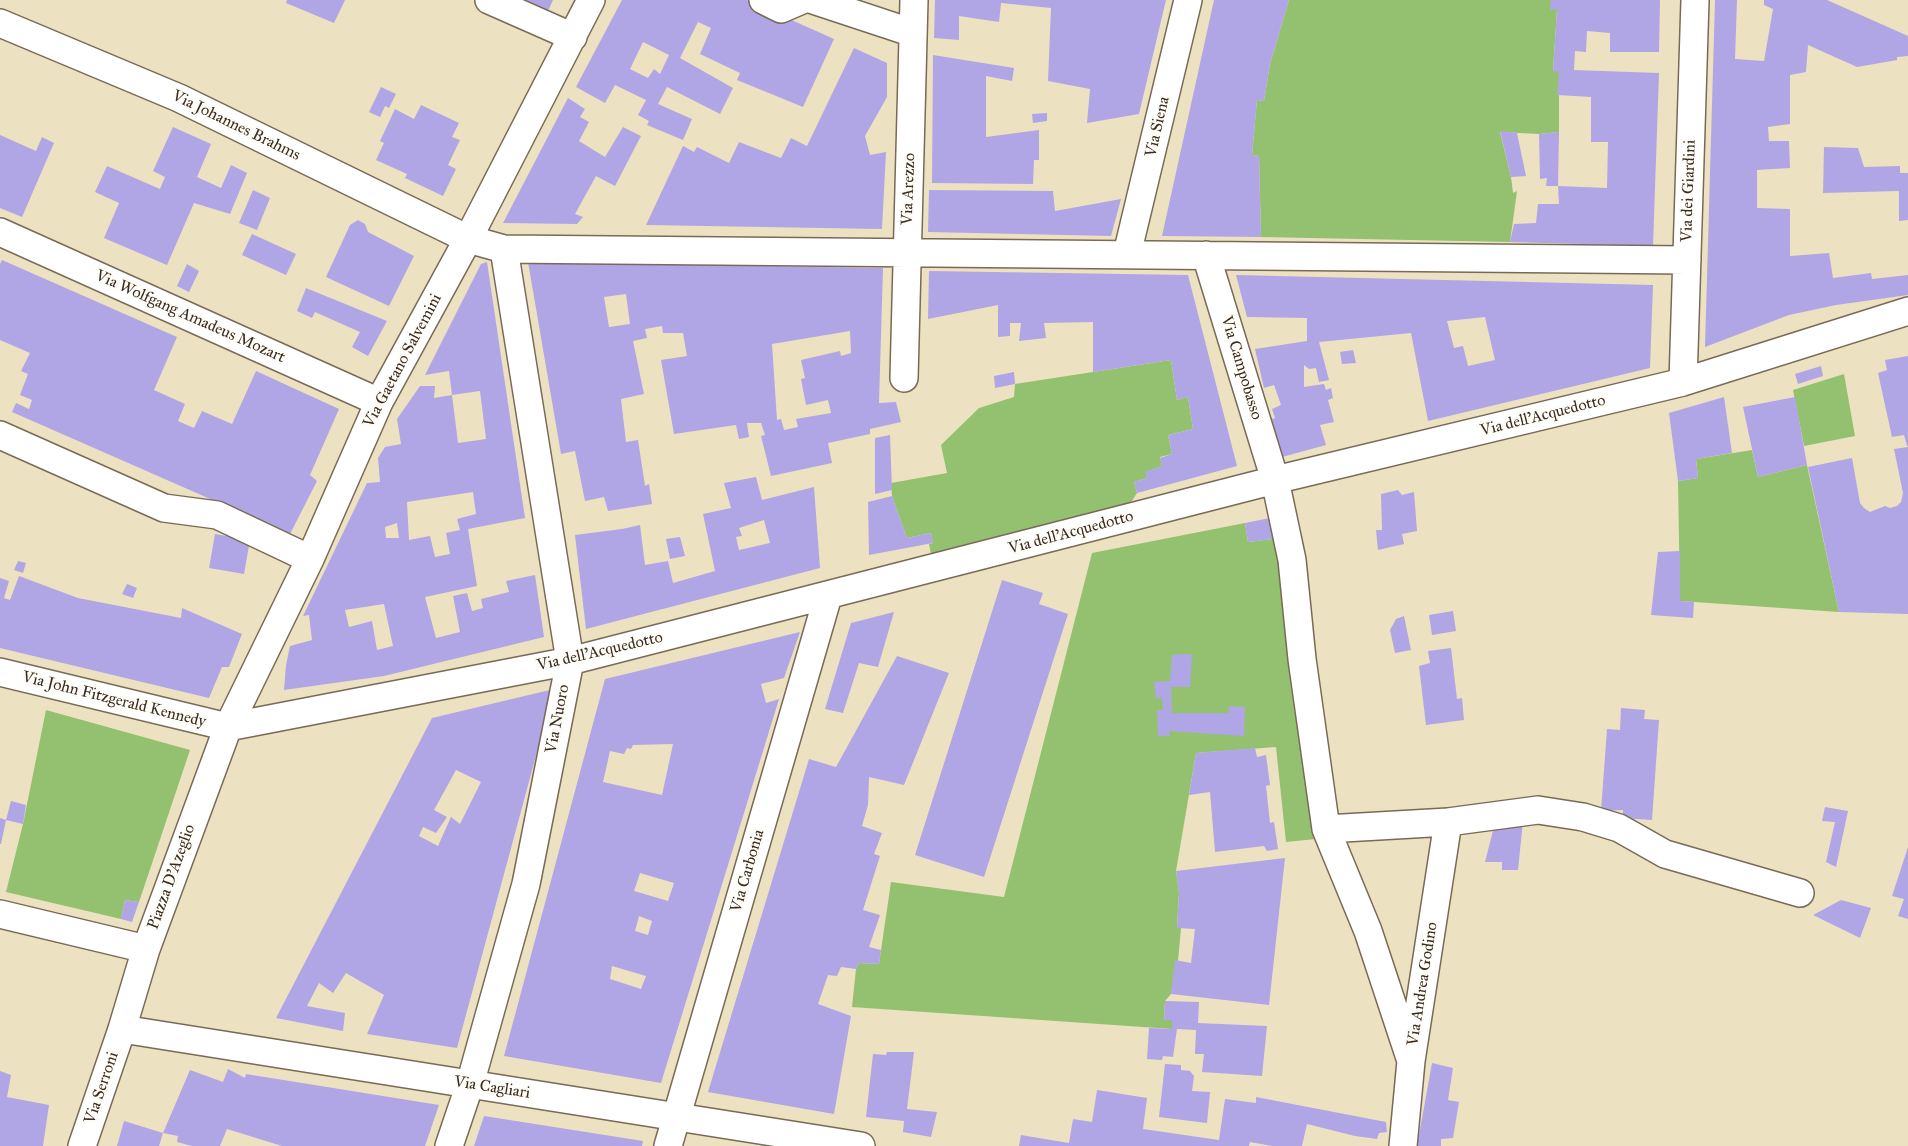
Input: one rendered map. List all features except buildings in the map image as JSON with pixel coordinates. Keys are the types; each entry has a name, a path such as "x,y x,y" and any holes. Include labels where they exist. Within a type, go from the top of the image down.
{"street":[{"path":"489,0 573,37"},
{"name":"Via Gaetano Salvemini","path":"228,728 310,559 379,402 468,239 591,0"},
{"path":"763,0 781,9 802,0"},
{"path":"813,0 913,33"},
{"name":"Via Arezzo","path":"904,378 914,0"},
{"name":"Via Siena","path":"1127,254 1188,0"},
{"name":"Via dei Giardini","path":"1683,382 1695,0"},
{"name":"Via Johannes Brahms","path":"0,23 178,98 468,239 504,249 1687,260"},
{"name":"Via Wolfgang Amadeus Mozart","path":"0,232 379,402"},
{"name":"Via Nuoro","path":"449,1146 470,1084 526,884 570,661 504,249"},
{"name":"Via Campobasso","path":"1206,255 1275,480 1292,560 1302,659 1326,830 1368,931 1411,1061"},
{"name":"Via dell'Acquedotto","path":"228,728 570,661 1275,480 1683,382 1908,311"},
{"path":"0,435 164,508 217,515 310,559"},
{"name":"Via Carbonia","path":"668,1146 828,596"},
{"name":"Via John Fitzgerald Kennedy","path":"0,672 228,728"},
{"name":"Piazza D'Azeglio","path":"122,1029 146,949 228,728"},
{"path":"1326,830 1448,822 1538,810 1582,817 1619,828 1665,854 1800,892"},
{"name":"Via Andrea Godino","path":"1403,1146 1411,1061 1448,822"},
{"path":"0,914 146,949"},
{"name":"Via Cagliari","path":"122,1029 861,1146"},
{"name":"Via Serroni","path":"81,1146 122,1029"}],"green space":[{"path":"1289,0 1551,0 1557,9 1553,71 1559,71 1559,132 1539,134 1500,132 1513,193 1517,191 1510,242 1261,237 1259,156 1252,155 1257,100 1264,101 1270,64"},
{"path":"1171,360 1177,400 1188,397 1193,429 1168,435 1172,454 1160,457 1162,466 1146,472 1147,478 1134,482 1137,493 1128,507 931,554 929,544 933,543 931,533 907,538 892,496 891,483 947,473 941,445 979,408 1014,397 1015,384"},
{"path":"1844,374 1855,436 1804,446 1793,390"},
{"path":"1752,450 1758,477 1807,465 1839,612 1680,601 1678,481 1698,478 1696,459"},
{"path":"1278,516 1316,839 1286,842 1276,747 1196,753 1176,871 1179,893 1177,927 1181,928 1178,961 1171,994 1165,1001 1164,1019 1172,1020 1172,1029 852,1007 856,969 859,963 879,964 891,882 1004,897 1092,553 1245,523 1248,542 1272,539 1270,518"},
{"path":"46,710 190,750 139,902 125,900 121,919 6,892 23,824"}]}
